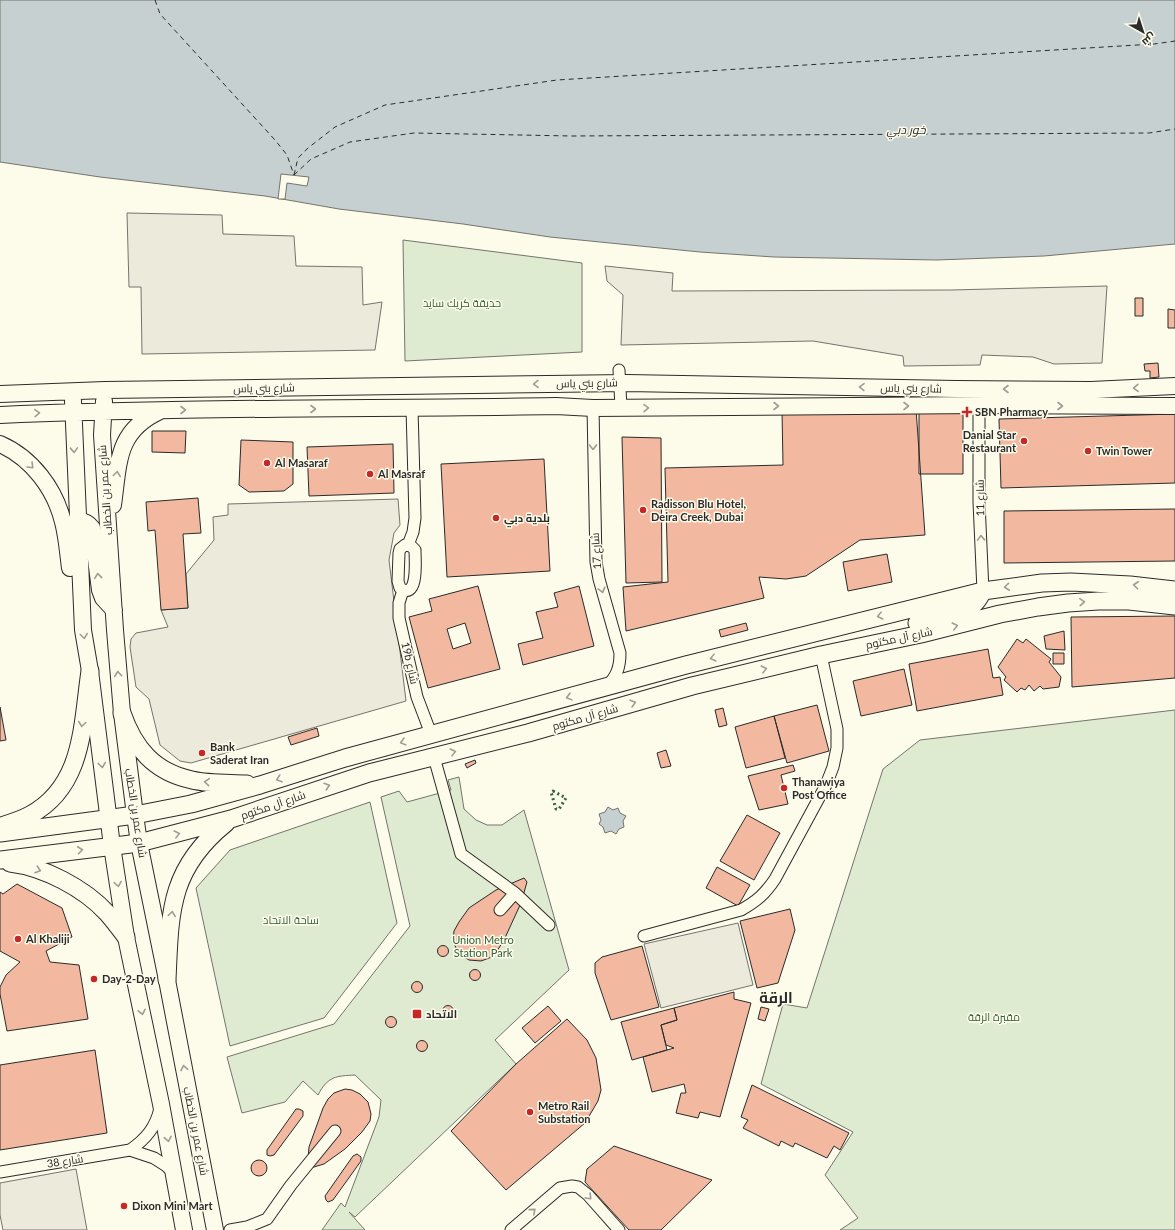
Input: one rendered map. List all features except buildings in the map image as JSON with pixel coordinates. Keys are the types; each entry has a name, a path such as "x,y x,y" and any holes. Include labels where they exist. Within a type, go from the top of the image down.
{"main road":[{"name":"شارع بني ياس","path":"0,394 105,390 592,383 620,388 979,405 1175,406"},
{"path":"437,408 451,401 466,398 576,398 586,393 592,383"},
{"name":"شارع بني ياس","path":"620,388 772,391 800,386 1059,390 1175,386"},
{"path":"593,408 594,400 597,394 620,388"},
{"name":"شارع عمر بن الخطاب","path":"105,390 102,411 102,439 108,540 122,713 134,815 215,1230"},
{"path":"73,391 83,630 90,671 108,819 126,937 161,1104 184,1230"},
{"name":"شارع بني ياس","path":"0,415 73,411 556,406 593,408"},
{"path":"108,540 120,455 126,439 136,426 148,416 162,410"},
{"path":"0,444 18,454 30,465 42,477 51,491 59,507 64,523 72,586 82,607"},
{"path":"78,520 83,521 92,528 100,590 103,598 114,610"},
{"name":"شارع آل مكتوم","path":"0,833 108,819 191,804 260,785 345,758 607,686 983,591 1042,583 1071,582 1130,584 1175,590"},
{"path":"821,655 860,637 960,612 974,604 983,591"},
{"name":"شارع آل مكتوم","path":"0,861 139,843 231,819 344,781 528,734 692,686 821,655 921,634 1000,614 1068,603 1098,601 1129,601 1175,606"},
{"path":"686,665 692,686"},
{"path":"0,826 30,815 41,808 60,790 68,778 78,752 90,671"},
{"path":"122,713 128,730 137,745 148,758 163,769 193,781 260,785"},
{"path":"167,980 172,908 177,889 185,870 198,851 213,834 231,819"},
{"path":"0,861 38,870 61,879 82,892 106,912 126,937"}],"street":[{"name":"شارع 11","path":"979,405 979,502 983,591"},
{"name":"19b شارع","path":"412,408 415,518 413,532 408,545 402,547 399,552 398,585 403,590 399,604 399,618 417,697 431,734"},
{"name":"شارع 17","path":"593,408 596,562 599,579 620,653 618,671 614,680 607,686"},
{"path":"403,590 410,589 414,584 415,550 408,545"},
{"path":"644,936 741,910 755,902 766,892 775,879 826,785 836,755 838,729 821,655"},
{"path":"434,757 461,854 515,893 549,925"},
{"path":"500,910 515,893"},
{"name":"شارع 38","path":"0,1172 130,1150 142,1142 151,1131 158,1118 161,1104"},
{"path":"230,1230 247,1227 267,1219 291,1185 335,1131"},
{"name":"شارع 38","path":"130,1150 154,1158 174,1173"},
{"path":"511,1230 555,1192 566,1186 578,1187 588,1195 619,1230"}],"green space":[{"name":"حديقة كريك سايد","path":"403,240 582,263 582,352 405,361"},
{"name":"مقبرة الرقة","path":"1175,710 1175,1230 840,1230 858,1218 825,1175 853,1132 761,1084 783,1004 807,1008 883,769 920,740"},
{"name":"Union Metro Station Park","path":"459,777 464,809 476,820 487,825 502,825 524,810 569,970 495,1040 516,1064 355,1217 349,1212 365,1230 322,1230 341,1203 345,1207 379,1117 381,1100 355,1075 343,1076 333,1078 325,1084 318,1095 303,1081 285,1102 242,1113 227,1057 334,1024 410,926 381,797 399,791 407,802 451,790 448,780"},
{"name":"ساحة الاتحاد","path":"370,802 397,923 324,1018 230,1046 196,888 230,850"}],"shaded area":[{"path":"127,213 222,215 223,234 294,236 296,266 362,267 363,305 382,302 375,350 142,354 141,287 129,287"},
{"path":"605,266 673,273 672,291 951,290 1107,286 1102,363 1054,364 1033,357 982,355 980,365 904,366 903,356 813,341 621,345 623,295 607,281"},
{"path":"398,499 400,525 394,533 389,560 406,701 191,763 180,761 160,745 149,699 136,687 130,647 131,639 136,633 168,627 161,610 188,608 186,574 214,540 213,517 228,515 228,504"},
{"path":"738,923 753,985 661,1008 644,944"},
{"path":"76,1169 87,1230 3,1230 0,1215 0,1183"}],"water":[{"name":"خور دبي","path":"0,0 1175,0 1175,244 1044,256 937,260 774,257 700,252 550,237 463,224 339,209 265,196 100,177 0,162"},
{"path":"608,807 613,810 618,808 620,813 626,816 623,821 624,827 619,829 616,834 611,831 605,833 603,827 599,824 601,820 599,814 605,812"}],"pier":[{"path":"281,174 309,177 307,186 287,183 285,199 278,199"}],"ferry route":[{"path":"155,0 160,14 287,155 294,175"},
{"path":"294,175 298,158 308,148 335,127 385,105 557,80 1154,44 1175,41"},
{"path":"294,175 311,159 350,142 414,133 572,136 1149,133 1175,129"}],"hedge":[{"path":"553,791 566,798 559,809 556,809 551,792 553,791"}],"place":[{"name":"SBN Pharmacy","path":"967,412"},
{"name":"Danial Star Restaurant","path":"1024,441"},
{"name":"Twin Tower","path":"1088,451"},
{"name":"Al Masaraf","path":"267,463"},
{"name":"Al Masraf","path":"370,474"},
{"name":"Radisson Blu Hotel, Deira Creek, Dubai","path":"643,510"},
{"name":"بلدية دبي","path":"496,518"},
{"name":"Bank Saderat Iran","path":"202,753"},
{"name":"Thanawiya Post Office","path":"784,788"},
{"name":"Al Khaliji","path":"18,939"},
{"name":"Day-2-Day","path":"94,979"},
{"name":"الاتحاد","path":"417,1014"},
{"name":"Metro Rail Substation","path":"530,1112"},
{"name":"Dixon Mini Mart","path":"124,1206"}],"district":[{"name":"الرقة","path":"776,998"}]}
